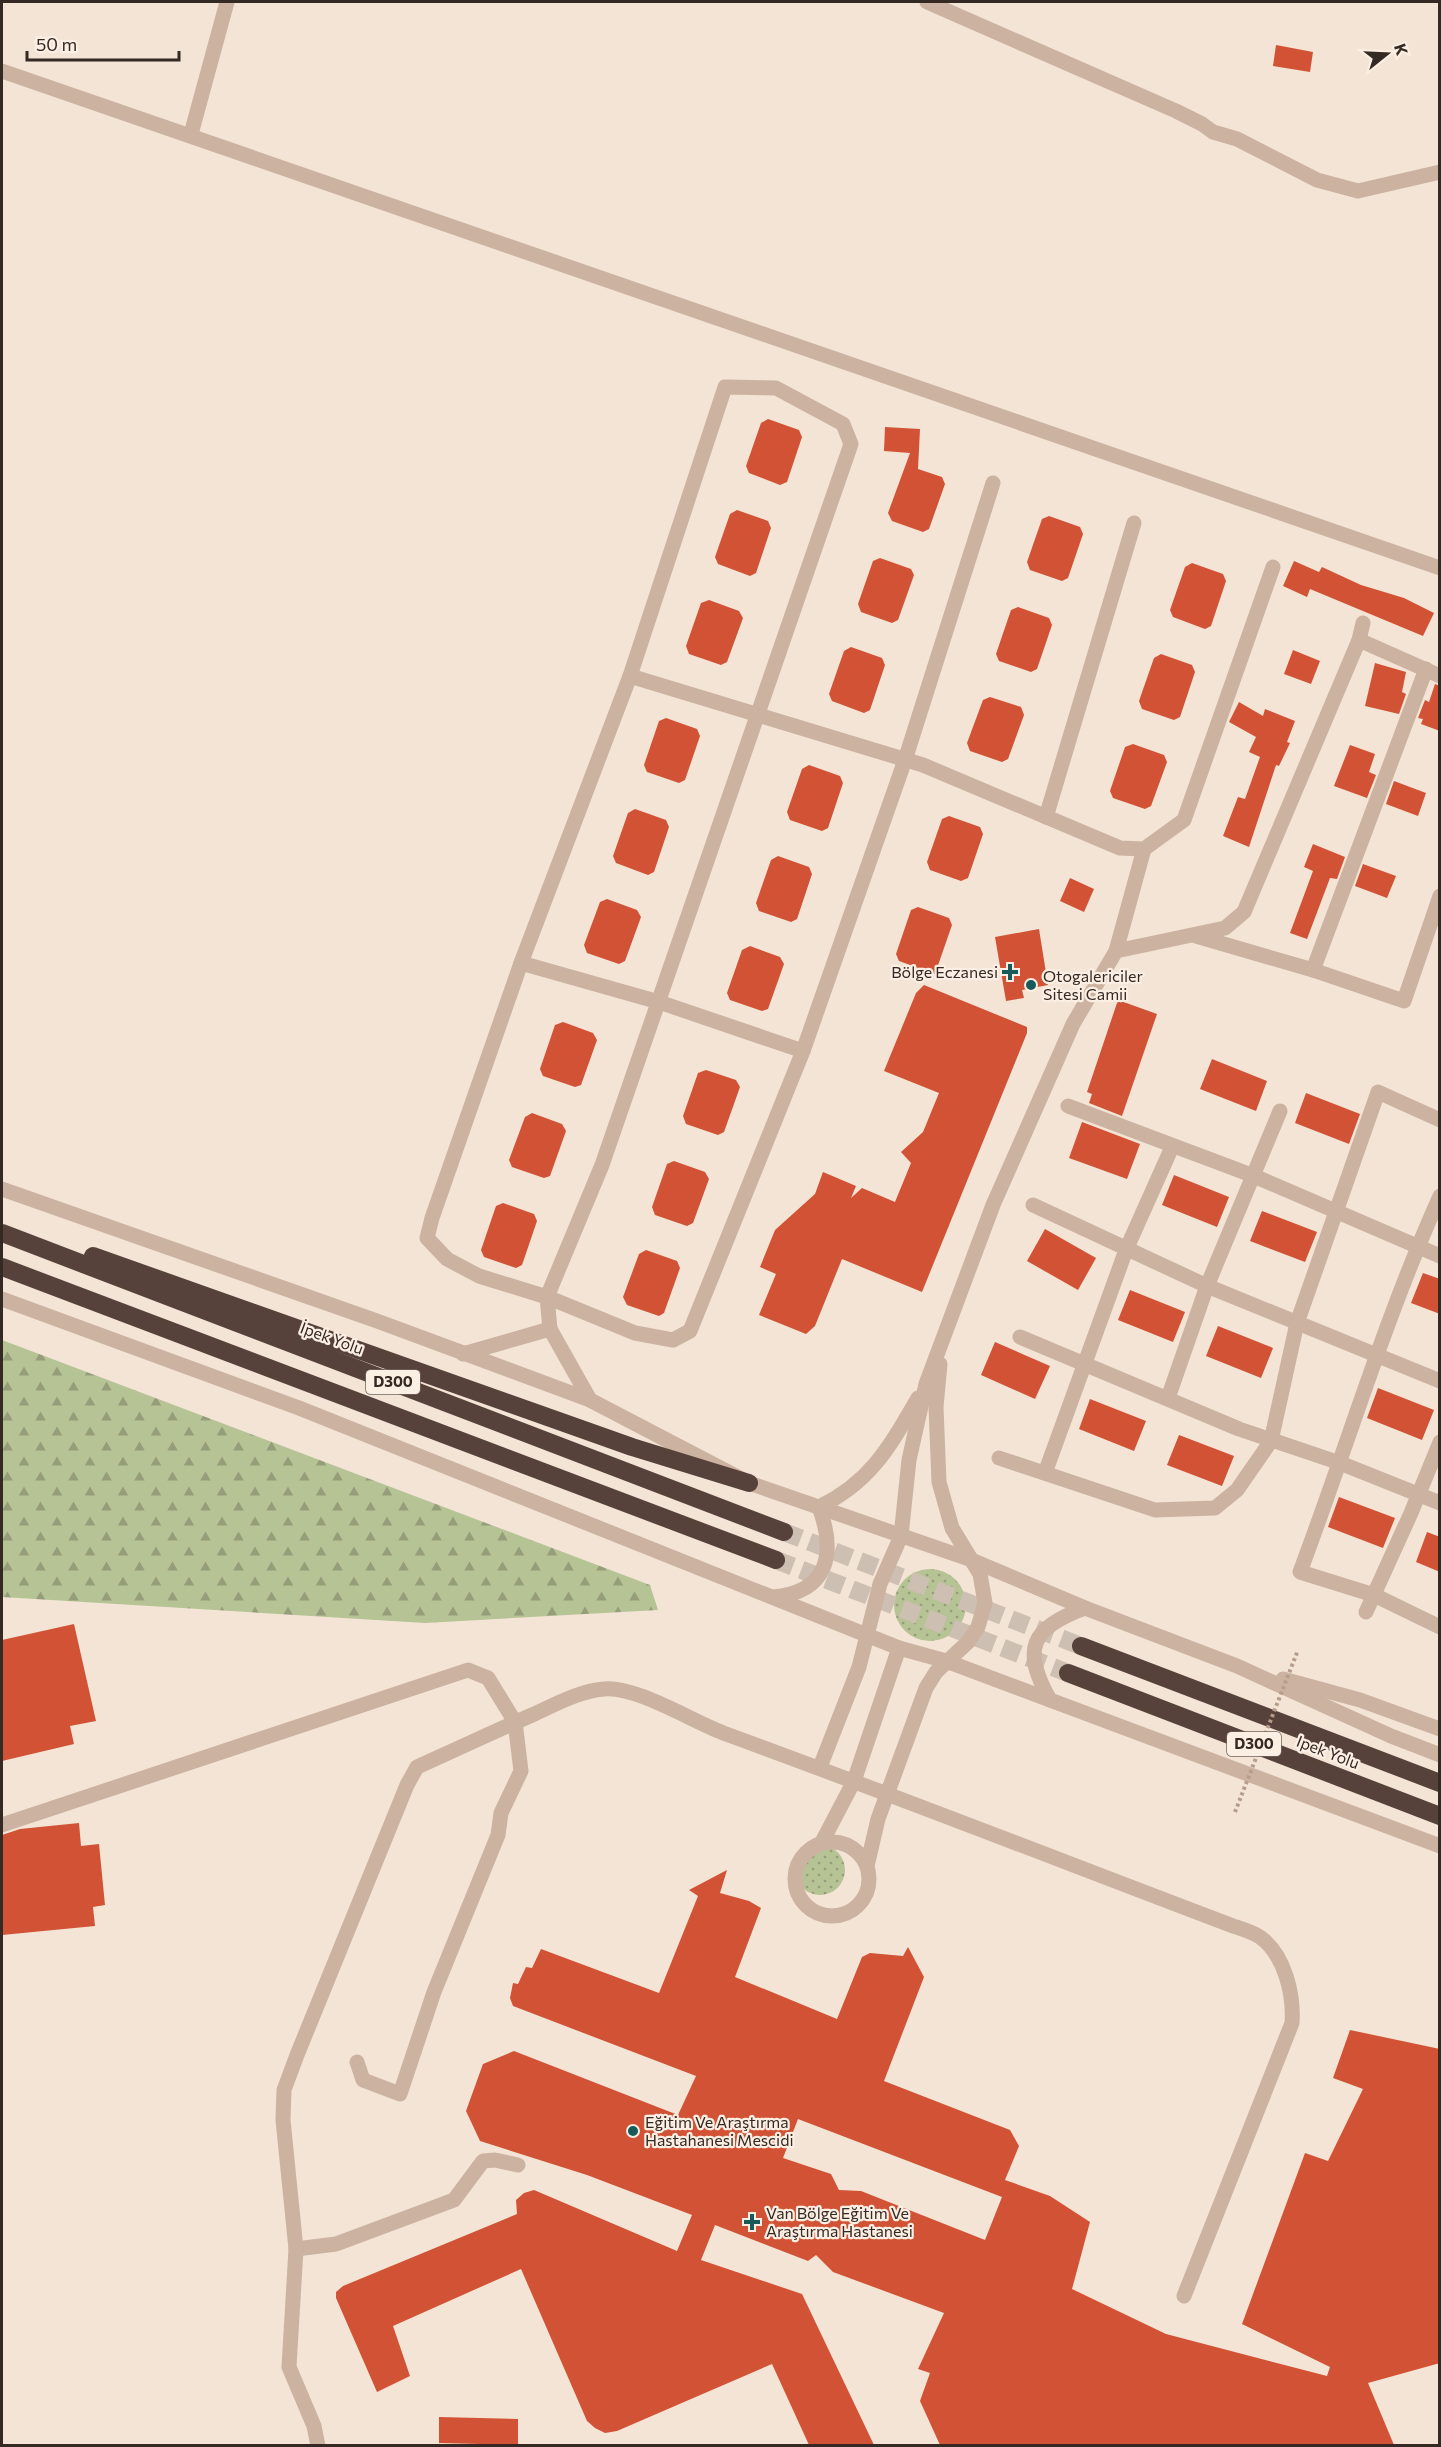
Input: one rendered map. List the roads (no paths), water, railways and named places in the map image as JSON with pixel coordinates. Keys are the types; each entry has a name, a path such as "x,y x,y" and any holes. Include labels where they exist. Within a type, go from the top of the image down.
{"highway":[{"path":"2,1224 632,1447 749,1483"},
{"name":"İpek Yolu","path":"2,1233 784,1532"},
{"name":"D300","path":"2,1267 776,1560"},
{"name":"Ipek Yolu","path":"1081,1646 1440,1783"},
{"name":"Ipek Yolu","path":"1068,1673 1440,1816"}],"street":[{"path":"191,134 228,2"},
{"path":"927,2 1176,111 1202,123 1212,132 1237,139 1317,180 1358,191 1440,172"},
{"path":"2,71 191,134 1440,568"},
{"path":"590,1400 550,1329 547,1297 602,1165 851,444 843,424 776,387 725,387 630,676 521,963 427,1238 447,1259 479,1276 547,1297 635,1334 672,1340 690,1331 803,1051 905,760 993,483"},
{"path":"1046,817 1134,523"},
{"path":"630,676 905,760 1120,848 1144,849 1184,820 1273,567"},
{"path":"1116,951 1225,928 1244,912 1359,640 1363,623"},
{"path":"1313,970 1433,673 1359,640"},
{"path":"820,1767 868,1635 880,1584 901,1536 909,1460 926,1384 993,1205 1072,1024 1116,951 1144,849"},
{"path":"1192,935 1313,970 1404,1001 1440,896"},
{"path":"521,963 659,1002 803,1051"},
{"path":"999,1458 1155,1510 1215,1508 1237,1490 1271,1441 1297,1323 1378,1092 1440,1120"},
{"path":"1068,1106 1254,1176 1440,1256"},
{"path":"1168,1398 1207,1286 1280,1111"},
{"path":"1045,1473 1083,1363 1126,1250 1172,1147"},
{"path":"2,1190 590,1400 749,1483 969,1559 1085,1608 1237,1666 1391,1736 1440,1755"},
{"path":"1440,1196 1417,1247 1376,1354 1340,1463 1300,1572 1374,1595 1440,1627"},
{"path":"1033,1205 1207,1286 1440,1381"},
{"path":"2,1299 299,1408 899,1648 946,1661 1440,1846"},
{"path":"463,1354 550,1329"},
{"path":"1020,1337 1271,1441 1340,1463 1440,1503"},
{"path":"899,1648 854,1781 822,1842 802,1855 794,1878 802,1903 812,1911 825,1916 838,1916 855,1908 867,1892 869,1881 867,1866 871,1840 926,1688 946,1661 968,1642 978,1627 985,1603 980,1574 952,1528 939,1482 936,1407 942,1343"},
{"path":"819,1507 857,1485 875,1466 890,1446 926,1384"},
{"path":"1366,1612 1440,1442"},
{"path":"770,1598 802,1591 814,1581 826,1564 829,1546 826,1527 819,1507"},
{"path":"1050,1700 1039,1680 1034,1662 1035,1645 1044,1628 1059,1618 1085,1608"},
{"path":"1237,1666 1360,1700 1440,1729"},
{"path":"2,1824 468,1670 488,1678 514,1722 521,1771 501,1813 498,1835 434,1992 400,2094 363,2080 357,2061"},
{"path":"318,2445 314,2426 289,2367 296,2249 283,2120 284,2090 398,1806 417,1767 572,1697 603,1689 619,1689 723,1733 820,1767 887,1793 899,1800 956,1819 1260,1938 1279,1962 1291,1993 1292,2023 1184,2296"},
{"path":"822,1842 845,1843 855,1849 867,1866"},
{"path":"296,2249 336,2244 454,2200 483,2161 519,2165"}],"tunnel":[{"path":"784,1532 1081,1646"},
{"path":"776,1560 1068,1673"}],"place":[{"name":"Bölge Eczanesi","path":"1010,972"},
{"name":"Otogalericiler Sitesi Camii","path":"1031,985"},
{"name":"Eğitim Ve Araştırma Hastahanesi Mescidi","path":"633,2131"},
{"name":"Van Bölge Eğitim Ve Araştırma Hastanesi","path":"752,2222"}]}
